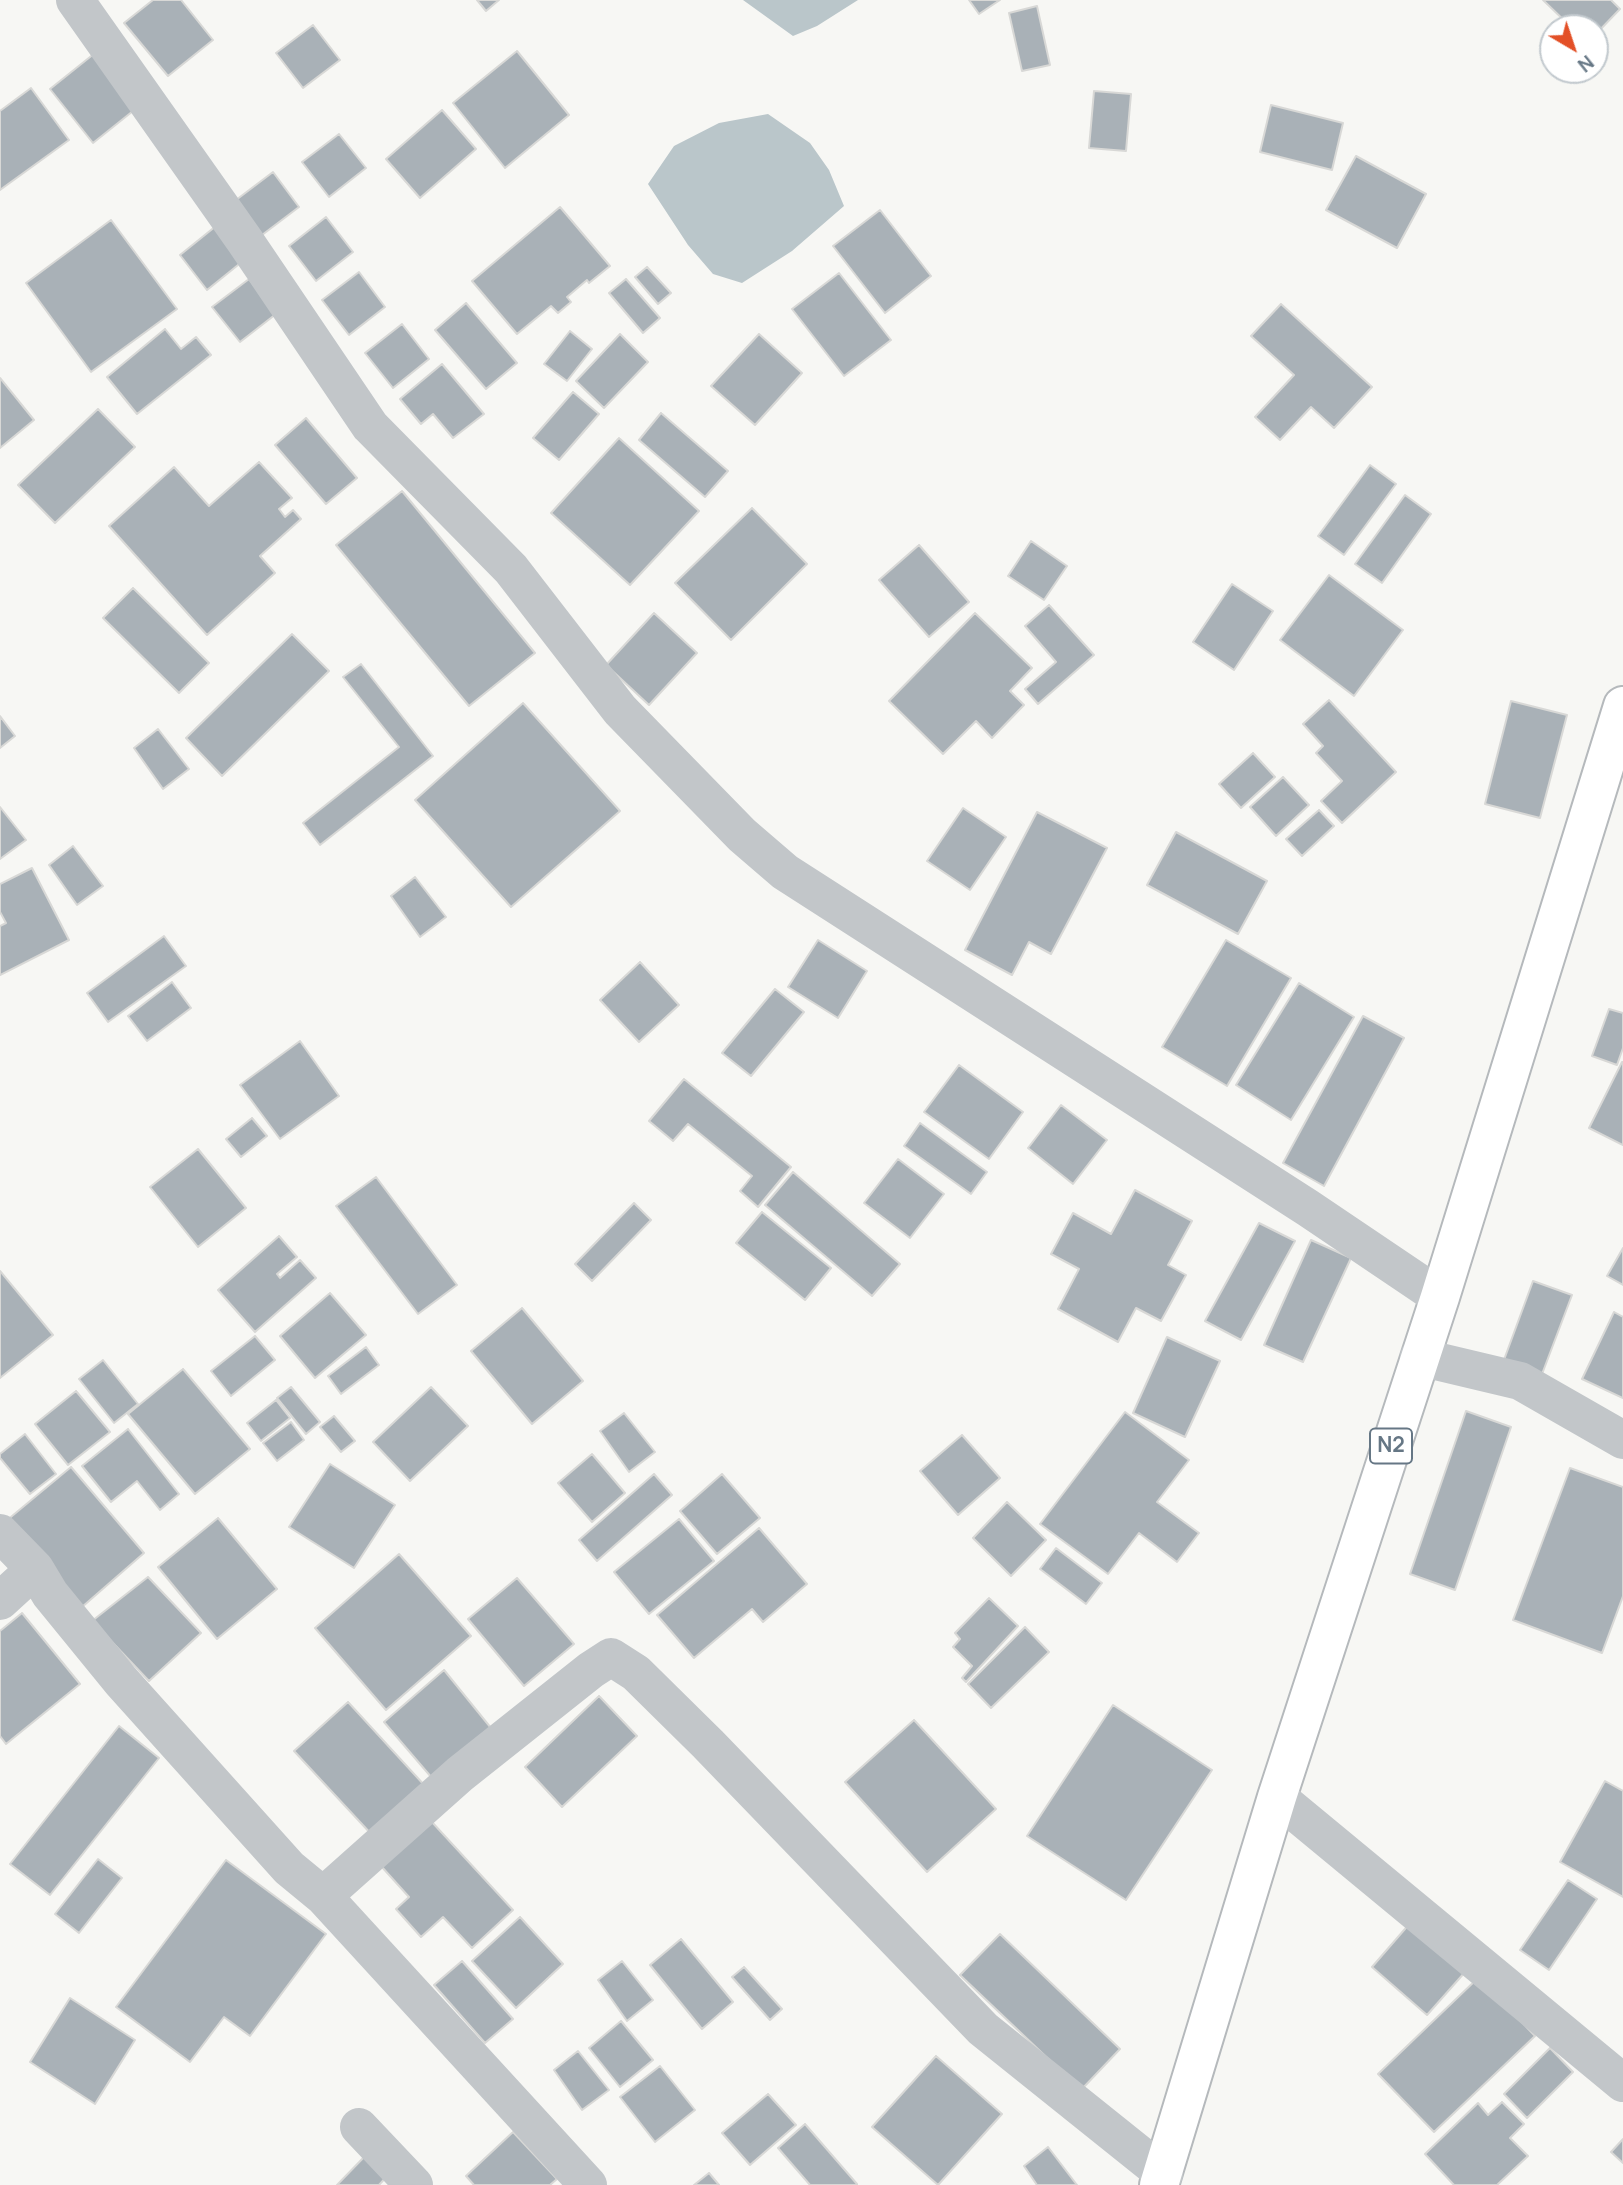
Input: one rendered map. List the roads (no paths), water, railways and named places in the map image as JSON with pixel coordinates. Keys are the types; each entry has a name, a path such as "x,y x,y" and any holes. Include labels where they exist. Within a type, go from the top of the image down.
{"highway":[{"name":"N2","path":"1161,2179 1277,1797 1440,1297 1623,706"}],"street":[{"path":"75,0 245,241 370,426 511,569 620,710 742,835 785,872 1308,1208 1440,1297"},
{"path":"1419,1357 1520,1381 1623,1440"},
{"path":"0,1533 35,1569 50,1594 121,1681 289,1868 323,1896 588,2185"},
{"path":"0,1601 35,1569"},
{"path":"323,1896 460,1774 611,1657 636,1673 699,1735 983,2029 1161,2179"},
{"path":"1277,1797 1623,2083"},
{"path":"359,2127 414,2185"}]}
